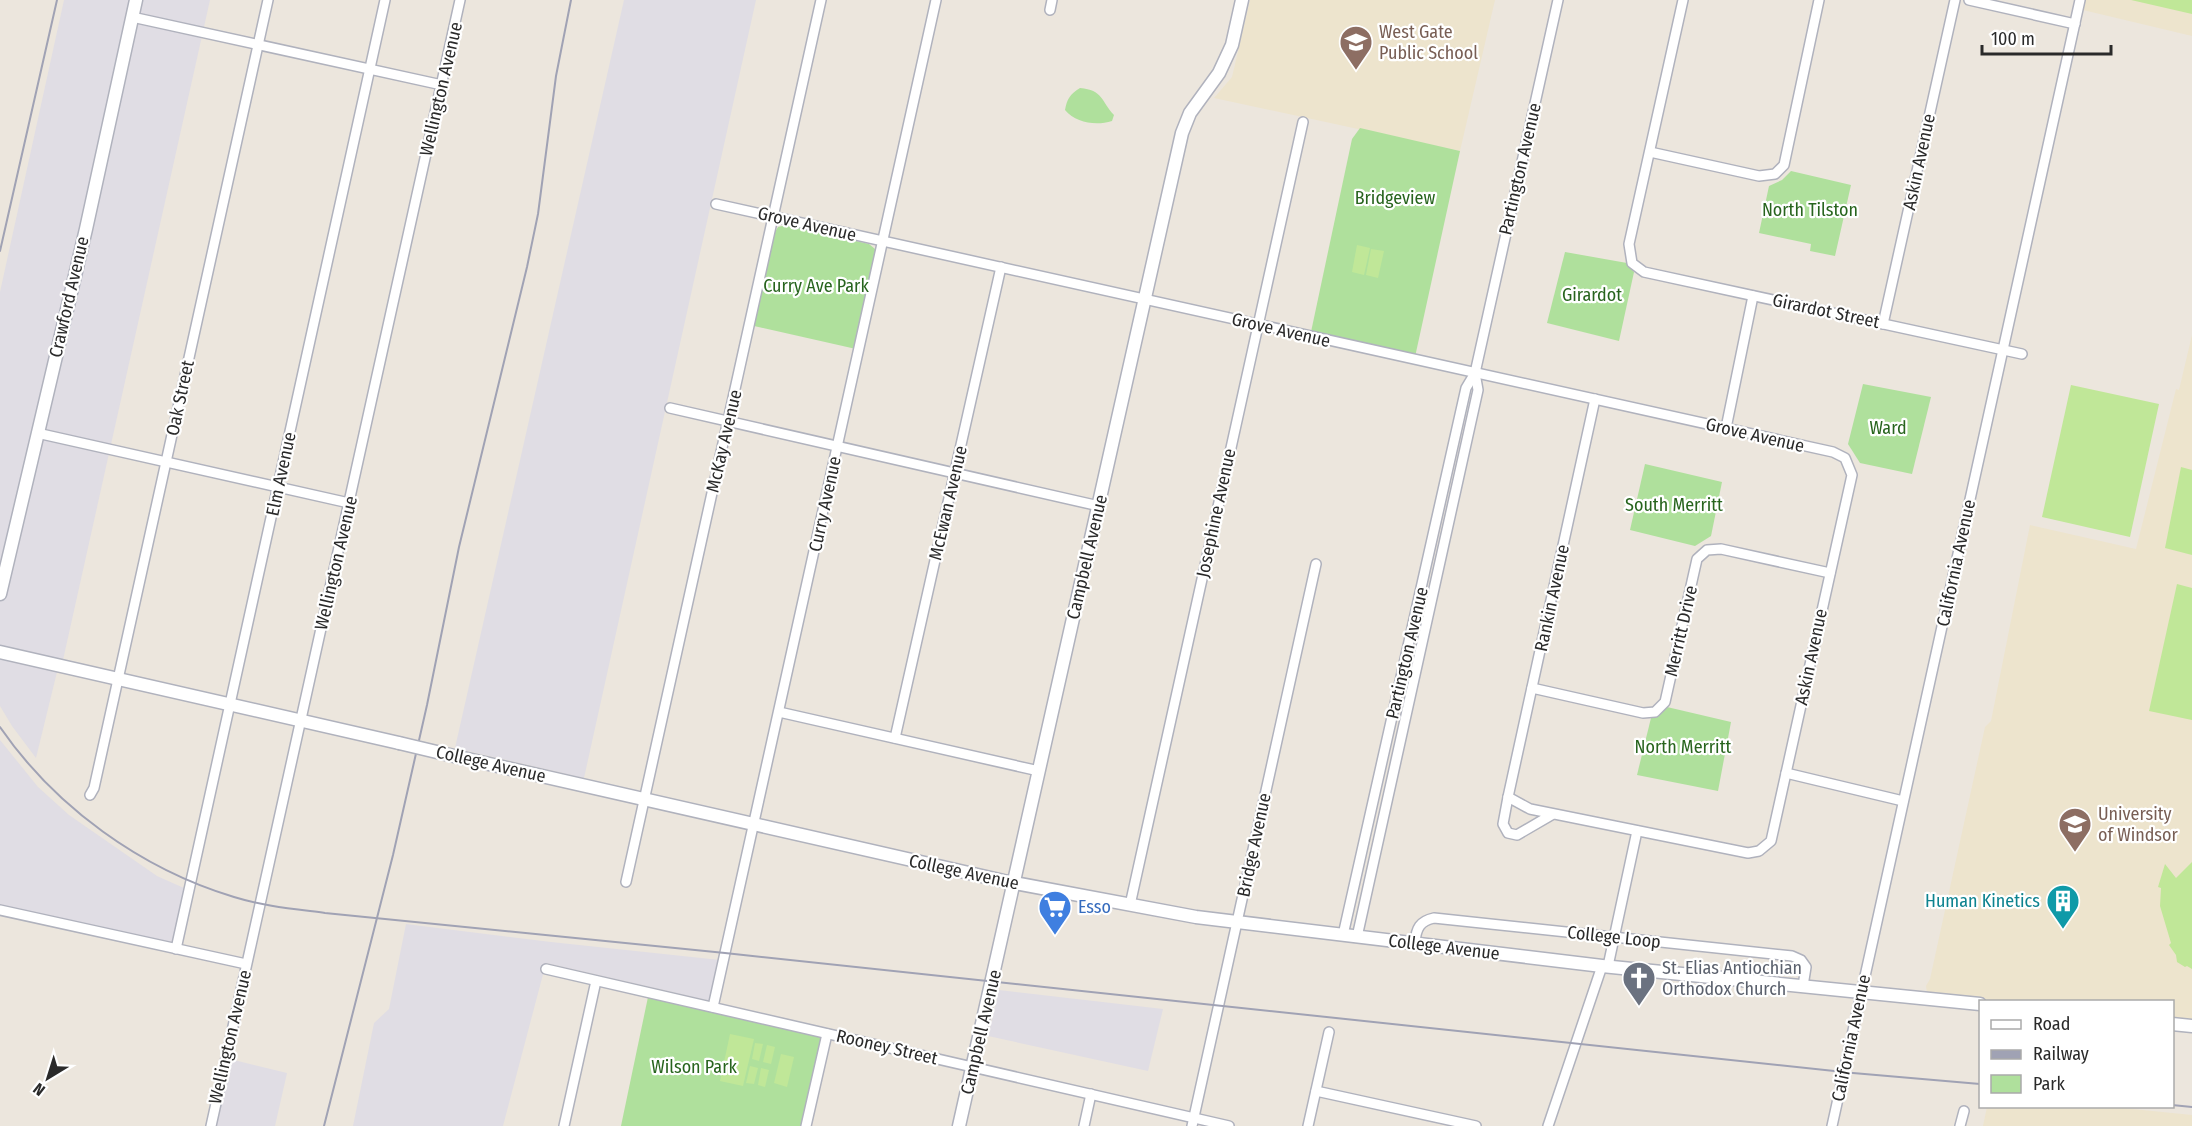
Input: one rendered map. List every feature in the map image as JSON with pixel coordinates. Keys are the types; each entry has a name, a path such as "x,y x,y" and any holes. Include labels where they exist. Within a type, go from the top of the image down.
{"street":[{"name":"Crawford Avenue","path":"0,594 86,229 136,0"},
{"name":"Oak Street","path":"90,795 94,788 268,0"},
{"name":"Elm Avenue","path":"176,949 385,0"},
{"name":"Wellington Avenue","path":"211,1126 460,0"},
{"name":"McKay Avenue","path":"626,882 821,0"},
{"name":"Curry Avenue","path":"713,1007 936,0"},
{"path":"1050,10 1052,0"},
{"name":"Campbell Avenue","path":"960,1126 1182,133 1190,113 1219,73 1232,45 1242,0"},
{"name":"Partington Avenue","path":"1343,935 1466,388 1475,373 1558,0"},
{"path":"1683,0 1650,152 1759,176 1775,174 1784,165 1820,0"},
{"name":"Askin Avenue","path":"1883,324 1955,0"},
{"path":"1969,0 2074,24"},
{"name":"California Avenue","path":"1832,1126 2080,0"},
{"path":"132,17 442,85"},
{"name":"Josephine Avenue","path":"1130,905 1303,122"},
{"name":"Girardot Street","path":"1650,152 1629,244 1632,263 1644,272 2022,354"},
{"name":"Grove Avenue","path":"716,204 1833,452 1845,458"},
{"name":"McEwan Avenue","path":"895,738 1001,267"},
{"path":"1726,428 1753,296"},
{"name":"Partington Avenue","path":"1357,936 1478,390 1475,373"},
{"name":"Rankin Avenue","path":"1553,814 1517,835 1508,833 1503,824 1595,399"},
{"path":"670,408 1099,506"},
{"path":"37,433 349,503"},
{"name":"Askin Avenue","path":"1637,831 1748,854 1759,851 1771,841 1852,475 1845,458"},
{"name":"Merritt Drive","path":"1532,688 1644,713 1655,712 1665,702 1697,560 1707,550 1721,549 1830,573"},
{"name":"Bridge Avenue","path":"1193,1122 1316,564"},
{"name":"College Avenue","path":"0,652 754,825 1014,883 1130,905 1237,923 1605,966 1979,1004"},
{"path":"779,712 1039,771"},
{"path":"1786,773 1903,801"},
{"path":"1508,797 1530,809 1637,831 1614,937 1548,1126"},
{"path":"0,910 246,964"},
{"name":"College Loop","path":"1415,943 1418,926 1425,920 1434,918 1792,956 1801,960 1806,967 1803,986"},
{"name":"Rooney Street","path":"546,969 1091,1094 1193,1122 1229,1126"},
{"path":"564,1126 596,981"},
{"path":"2174,1024 2192,1026"},
{"path":"1308,1126 1329,1032"},
{"path":"807,1126 827,1034"},
{"path":"1316,1090 1476,1126"},
{"path":"1084,1126 1091,1094"},
{"path":"1960,1126 1964,1111"},
{"path":"1428,1126 1431,1116"}],"shaded area":[{"path":"64,0 210,0 63,660 57,672 36,758 0,706 0,292"},
{"path":"624,0 756,0 584,778 455,748"},
{"name":"West Gate Public School","path":"1250,0 1495,0 1460,151 1214,98 1232,77"},
{"path":"2085,0 2192,0 2192,36 2083,10"},
{"name":"University of Windsor","path":"2192,335 2192,1020 2174,1018 2174,1000 1995,1000 1927,993 1926,986 1930,979 1985,727 1991,721 2030,525 2136,549 2176,389 2179,390"},
{"path":"0,740 38,787 69,815 157,876 184,888 171,948 0,908"},
{"path":"406,924 720,960 711,1001 546,963 503,1126 353,1126 374,1023 389,1009"},
{"path":"999,990 1163,1009 1148,1071 988,1036"},
{"path":"230,1059 287,1073 275,1126 215,1126"},
{"path":"1987,1108 2123,1108 2192,1115 2192,1126 1983,1126"}],"green space":[{"path":"2131,0 2192,0 2192,14"},
{"path":"1080,88 1093,91 1101,97 1114,115 1112,121 1099,123 1080,121 1065,110 1070,97"},
{"name":"Bridgeview","path":"1360,128 1460,151 1415,357 1311,332 1352,139"},
{"name":"North Tilston","path":"1791,171 1851,185 1835,256 1810,251 1811,244 1759,233 1769,186 1782,180"},
{"name":"Curry Ave Park","path":"786,225 869,244 875,249 876,256 856,349 754,326 775,232 778,227"},
{"path":"1357,245 1370,248 1364,275 1352,272"},
{"path":"1371,249 1384,251 1378,278 1366,275"},
{"name":"Girardot","path":"1565,252 1627,263 1634,272 1619,341 1547,323"},
{"name":"Ward","path":"1863,384 1931,397 1912,474 1860,463 1848,444"},
{"path":"2071,385 2159,404 2130,537 2042,517"},
{"name":"South Merritt","path":"1645,464 1722,482 1711,536 1695,546 1630,530"},
{"path":"2181,467 2192,470 2192,555 2165,548"},
{"path":"2177,584 2192,588 2192,720 2149,711"},
{"name":"North Merritt","path":"1667,707 1731,722 1718,791 1637,775 1651,718"},
{"path":"2192,862 2192,969 2177,962 2176,955 2169,945 2171,943 2160,906 2161,888 2158,887 2165,864 2176,878"},
{"name":"Wilson Park","path":"648,997 821,1037 802,1126 621,1126"},
{"path":"730,1034 754,1039 743,1086 720,1081"},
{"path":"755,1043 763,1044 759,1061 752,1059"},
{"path":"767,1045 775,1047 771,1064 763,1062"},
{"path":"781,1054 794,1057 787,1087 774,1083"},
{"path":"750,1066 758,1068 754,1084 746,1083"},
{"path":"761,1068 769,1070 765,1087 758,1085"}],"railway":[{"path":"0,251 57,0"},
{"path":"324,1126 393,855 427,705 459,547 527,267 538,214 556,76 571,0"},
{"path":"0,727 22,756 74,809 134,852 200,885 234,897 268,905 325,913 725,953 1853,1073 1979,1084"},
{"path":"2174,1105 2192,1107"}],"place":[{"name":"West Gate Public School","path":"1356,71"},
{"name":"University of Windsor","path":"2075,853"},
{"name":"Human Kinetics","path":"2063,930"},
{"name":"Esso","path":"1055,936"},
{"name":"St. Elias Antiochian Orthodox Church","path":"1639,1007"}]}
